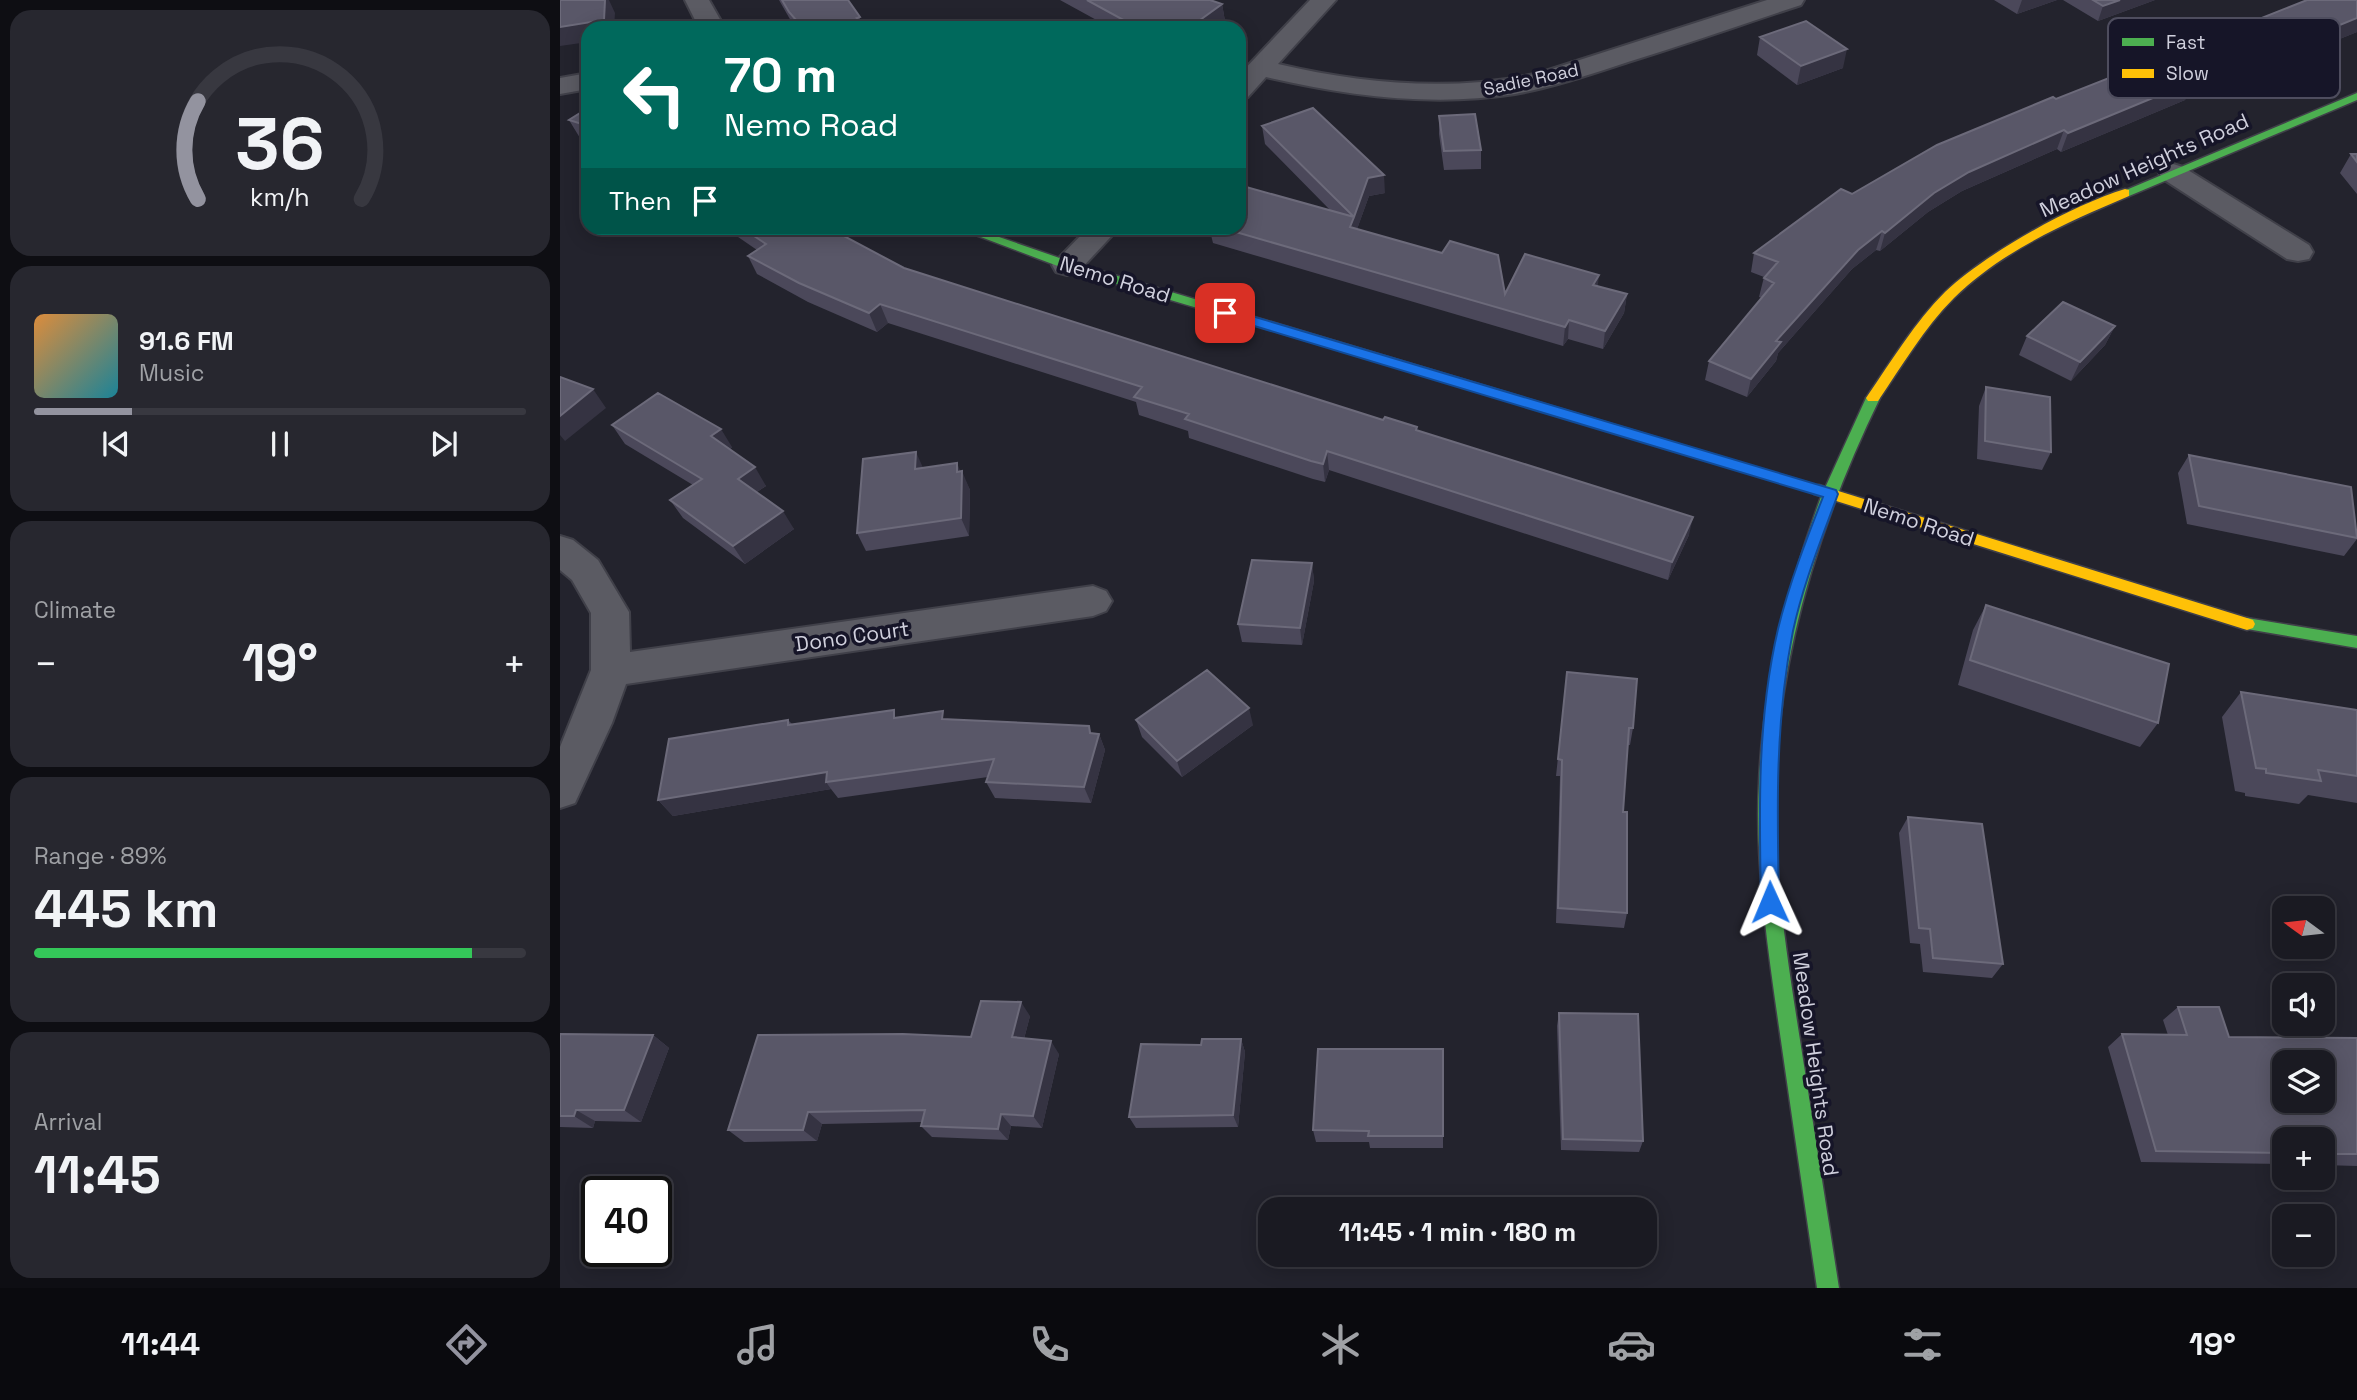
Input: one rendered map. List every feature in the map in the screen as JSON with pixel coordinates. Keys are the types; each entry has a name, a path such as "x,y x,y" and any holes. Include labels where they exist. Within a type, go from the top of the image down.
{"street":[{"path":"697,0 708,21"},
{"path":"1246,84 1321,0"},
{"name":"Sadie Road","path":"1261,68 1319,83 1366,89 1467,91 1516,86 1571,72 1792,0"},
{"path":"560,86 581,82"},
{"name":"Meadow Heights Road","path":"1828,1288 1770,902 1767,783 1774,701 1786,629 1808,556 1831,494 1872,399 1920,330 1961,285 2015,247 2068,217 2357,96"},
{"path":"2173,173 2298,253"},
{"name":"Nemo Road","path":"983,235 1067,265 1831,494 2266,629 2357,642"},
{"path":"1067,265 1097,235"},
{"path":"560,550 585,570 610,612 611,670 592,723 560,790"},
{"name":"Dono Court","path":"611,670 1093,601"}],"building":[{"path":"560,0 605,0 604,20 581,21 581,24 560,27"},
{"path":"782,0 848,0 861,21 797,21"},
{"path":"1087,0 1210,0 1222,4 1199,21 1125,21"},
{"path":"2093,0 2120,0 2103,6"},
{"path":"2307,0 2357,0 2357,18 2340,25 2340,18 2262,18"},
{"path":"1806,21 1847,49 1801,66 1760,37"},
{"path":"2108,78 2108,98 2153,98 2068,133 2064,130 1969,172 1934,193 1885,233 1882,231 1858,250 1776,341 1781,342 1751,379 1709,361 1774,283 1764,278 1778,262 1754,253 1841,189 1852,194 1937,145 2053,97 2056,99"},
{"path":"1313,108 1384,175 1368,178 1354,217 1262,126"},
{"path":"581,112 581,124 569,120"},
{"path":"1475,114 1481,150 1444,151 1439,116"},
{"path":"1246,187 1354,217 1350,227 1442,253 1450,241 1498,255 1505,294 1525,254 1599,275 1593,285 1627,294 1605,331 1569,320 1565,327 1246,235"},
{"path":"752,235 842,235 904,268 1383,420 1385,417 1417,427 1416,430 1693,517 1672,562 1327,451 1323,464 1311,461 1185,419 1189,414 1134,397 1142,387 880,304 869,313 799,283 748,256 766,244"},
{"path":"2063,302 2115,326 2080,362 2027,336"},
{"path":"560,377 593,389 560,416"},
{"path":"1986,387 2050,397 2051,452 1985,441"},
{"path":"658,393 721,429 711,436 755,467 738,479 783,511 733,546 670,500 702,479 612,425"},
{"path":"916,452 915,469 957,463 957,472 962,471 961,518 857,533 863,459"},
{"path":"2189,455 2351,487 2357,538 2199,506"},
{"path":"1252,560 1312,563 1300,628 1238,624"},
{"path":"1986,605 2169,664 2158,723 1970,660"},
{"path":"1207,670 1249,708 1177,761 1136,720"},
{"path":"1567,672 1637,679 1633,728 1629,728 1623,812 1627,812 1627,913 1558,908 1562,760 1558,759"},
{"path":"2241,692 2357,710 2357,776 2318,770 2321,781 2266,773 2266,769 2256,768"},
{"path":"894,710 894,718 943,711 942,719 1089,726 1090,733 1099,734 1084,787 986,782 994,759 826,782 827,772 658,800 669,739 788,720 788,725"},
{"path":"1908,817 1982,824 2003,964 1933,958 1930,929 1919,928"},
{"path":"981,1001 1021,1002 1012,1037 1051,1041 1033,1116 1001,1114 998,1129 921,1126 925,1110 808,1112 803,1130 728,1130 758,1035 903,1034 971,1037"},
{"path":"2178,1007 2219,1007 2229,1037 2357,1038 2357,1154 2335,1154 2335,1127 2272,1127 2272,1153 2156,1151 2122,1034 2187,1035"},
{"path":"1559,1013 1638,1014 1643,1141 1563,1139"},
{"path":"560,1034 653,1035 624,1110 576,1110 574,1116 560,1116"},
{"path":"1202,1039 1241,1039 1233,1115 1129,1117 1141,1044 1201,1045"},
{"path":"1318,1049 1443,1049 1443,1136 1368,1136 1369,1131 1313,1130"}],"traffic: fast":[{"path":"2125,193 2357,96"},
{"path":"983,235 1067,265 1819,490"},
{"path":"1828,1288 1776,939 1767,846 1767,783 1777,683 1799,585 1831,489 1873,398"},
{"path":"2247,624 2357,642"}],"traffic: slow":[{"path":"1873,398 1925,323 1962,284 2000,256 2040,232 2125,193"},
{"path":"1819,490 2247,624"}],"route":[{"path":"1225,313 1831,494 1808,556 1786,629 1774,701 1767,783 1770,902"}]}
